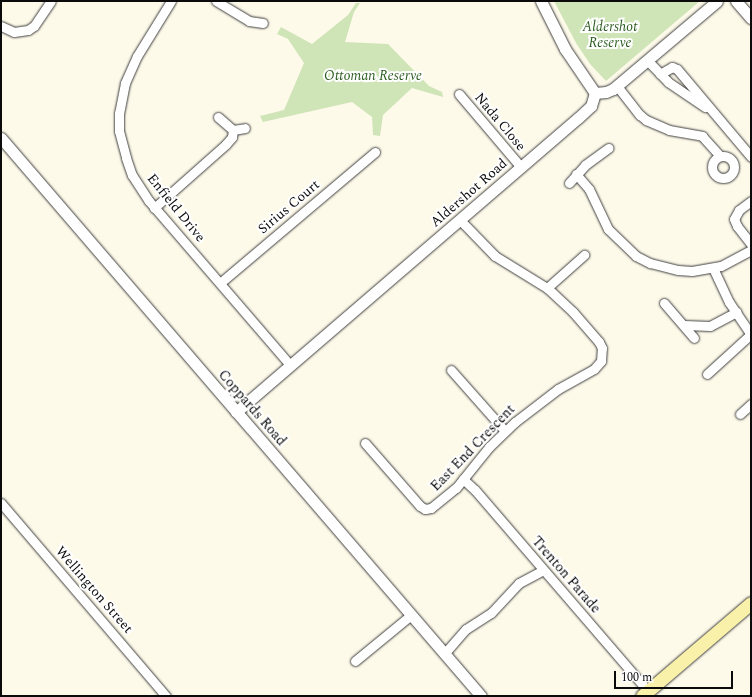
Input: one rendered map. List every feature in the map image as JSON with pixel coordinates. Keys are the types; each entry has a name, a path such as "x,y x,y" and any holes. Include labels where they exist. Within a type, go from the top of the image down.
{"main road":[{"path":"645,693 751,603"}],"street":[{"path":"1,26 14,32 28,30 40,19 51,1"},
{"name":"Enfield Drive","path":"170,1 130,70 119,113 119,131 122,145 130,169 141,190 154,208 290,365"},
{"path":"216,1 250,21 263,23"},
{"path":"540,1 565,49 595,92 609,92 718,1"},
{"path":"736,1 751,18"},
{"path":"648,60 660,74 690,92 710,110 751,157"},
{"path":"660,74 669,68 674,68 690,92"},
{"path":"617,86 640,115 646,120 669,130 702,136 720,156"},
{"name":"Aldershot Road","path":"236,412 585,111 594,101 595,92"},
{"name":"Nada Close","path":"459,94 521,167"},
{"path":"218,117 233,130"},
{"path":"233,130 245,128"},
{"path":"154,208 226,144 232,137 233,130"},
{"name":"Coppards Road","path":"1,138 481,696"},
{"path":"569,184 585,165 608,148"},
{"name":"Sirius Court","path":"220,283 375,152"},
{"path":"576,174 589,189 608,230 636,256 650,263 678,270 713,268 751,250"},
{"path":"751,201 739,210 734,219 737,226 751,244"},
{"name":"East End Crescent","path":"365,443 416,502 425,509 435,506 463,479 505,431 542,401 594,369 601,361 602,348 593,334 547,288 495,256 460,220"},
{"path":"547,288 584,254"},
{"path":"707,374 751,334 736,312 713,268"},
{"path":"664,303 694,338"},
{"path":"684,325 710,326 736,312"},
{"path":"451,370 505,431"},
{"path":"740,414 751,404"},
{"name":"Trenton Parade","path":"463,479 475,490 645,693"},
{"name":"Wellington Street","path":"1,503 166,696"},
{"path":"444,654 466,629 492,613 519,583 543,570"},
{"path":"355,661 411,615"}],"green space":[{"name":"Aldershot Reserve","path":"554,1 700,1 606,81 590,64 576,43"},
{"name":"Ottoman Reserve","path":"356,3 360,3 354,12 345,42 388,44 429,86 442,92 443,97 412,88 383,115 380,136 373,135 372,117 352,102 263,122 260,116 284,110 304,63 288,39 277,34 281,27 312,44 348,15"},
{"path":"365,73 370,78 365,83 360,78"}]}
